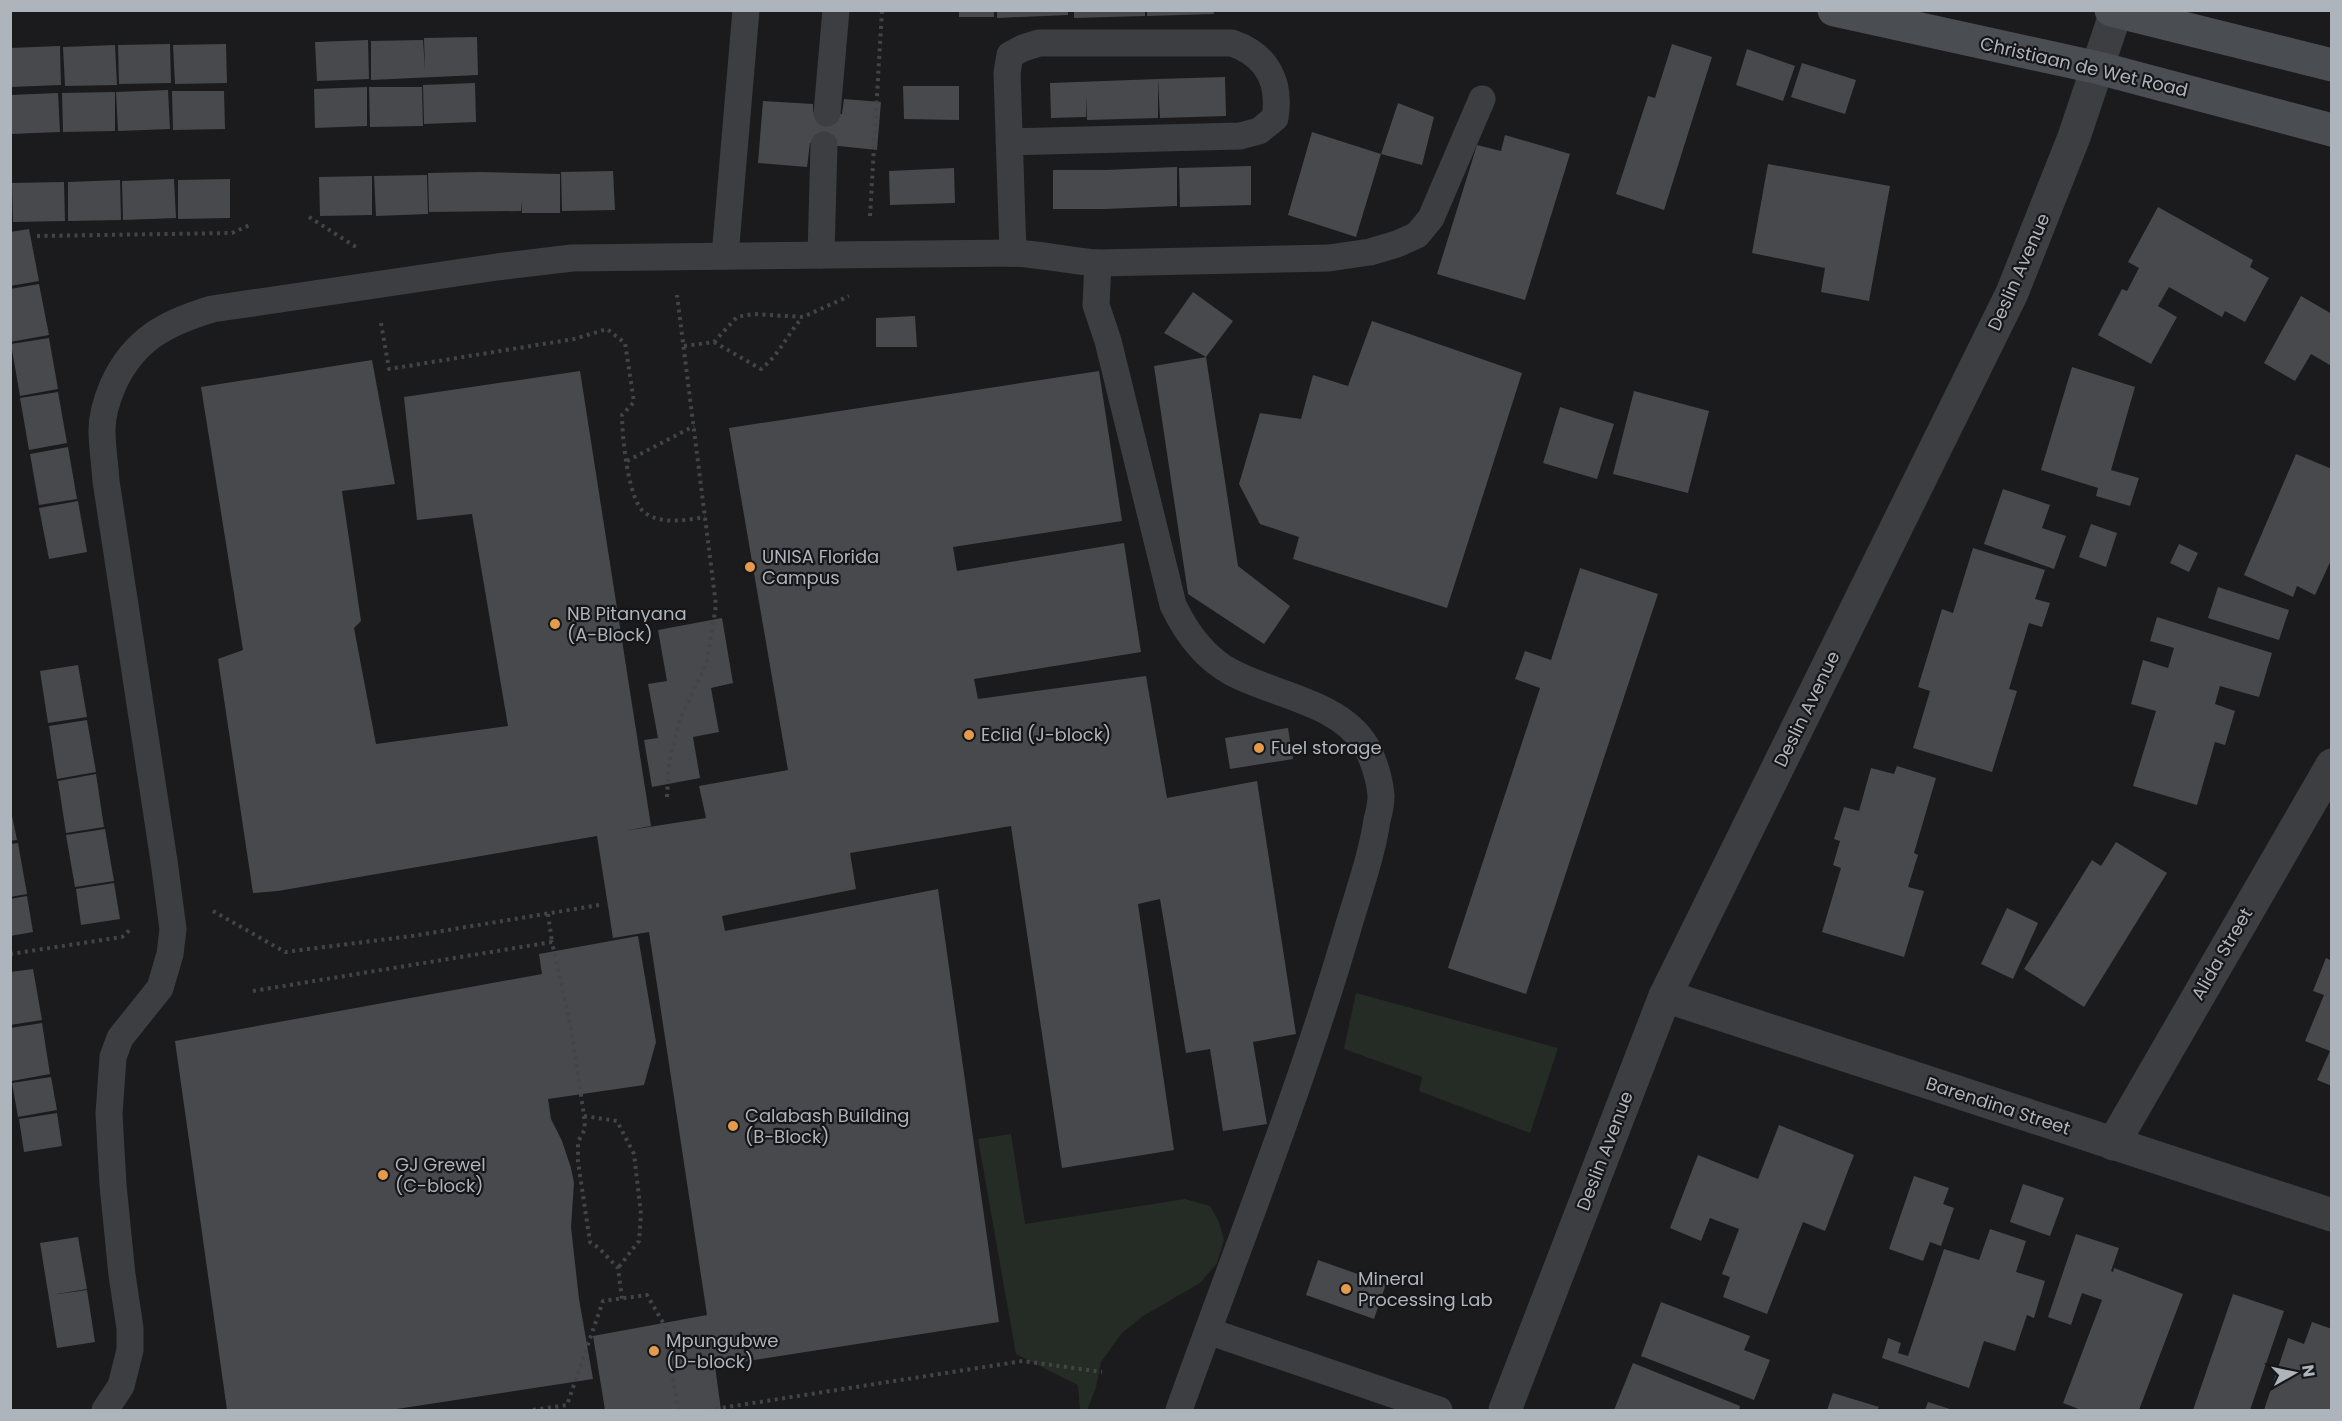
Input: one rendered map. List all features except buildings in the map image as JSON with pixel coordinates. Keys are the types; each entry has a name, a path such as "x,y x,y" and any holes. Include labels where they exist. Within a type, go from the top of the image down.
{"main road":[{"name":"Christiaan de Wet Road","path":"1834,10 2098,68 2331,130"},
{"path":"2113,11 2331,65"}],"street":[{"name":"Deslin Avenue","path":"1504,1410 1665,996 2012,293 2042,222 2098,68 2113,11"},
{"name":"Alida Street","path":"2114,1143 2331,765"},
{"name":"Barendina Street","path":"1665,996 2331,1215"}],"lane":[{"path":"725,256 746,10"},
{"path":"827,113 836,10"},
{"path":"1009,142 1240,136 1259,131 1275,118 1278,102 1268,69 1259,57 1249,49 1232,43 1039,43 1023,48 1010,56 1007,73 1012,253"},
{"path":"105,1410 121,1386 130,1350 130,1328 113,1185 109,1114 113,1057 120,1038 160,988 170,954 173,929 106,481 102,428 107,399 117,376 136,347 180,318 212,309 572,258 1012,253 1041,254 1065,261 1098,263 1329,258 1370,252 1417,235 1431,218 1482,99"},
{"path":"821,255 824,145"},
{"path":"1098,263 1096,305 1108,341 1173,605 1186,632 1205,652 1230,672 1297,698 1349,725 1366,746 1375,767 1381,797 1375,835 1331,985 1286,1119 1179,1410"},
{"path":"1208,1330 1439,1410"}],"path":[{"path":"684,346 714,342 761,369 776,358 789,333 802,317 867,288 882,10"},
{"path":"309,217 357,248"},
{"path":"37,236 232,233 252,224"},
{"path":"668,797 669,763 679,722 708,662 716,605 677,293"},
{"path":"714,342 737,317 753,314 802,317"},
{"path":"381,320 389,369 574,339 607,329 625,343 634,402 622,415 622,442 635,497 645,513 660,519 679,521 705,517"},
{"path":"627,461 694,426"},
{"path":"213,910 285,952 412,936 599,905"},
{"path":"548,914 572,1033 584,1116 585,1129 578,1142 578,1162 590,1242 618,1268 622,1299"},
{"path":"10,954 122,937 137,925"},
{"path":"253,991 552,942"},
{"path":"584,1116 616,1121 634,1154 641,1214 639,1241 618,1268"},
{"path":"533,1410 567,1406 603,1301 647,1294 665,1326 678,1410"},
{"path":"708,1410 1023,1361 1102,1372"}],"shaded area":[{"path":"1356,993 1558,1048 1530,1133 1419,1091 1422,1077 1344,1049"},
{"path":"1011,1134 1025,1224 1185,1199 1210,1206 1219,1222 1224,1240 1217,1263 1200,1283 1143,1316 1121,1334 1101,1362 1096,1387 1087,1410 1080,1410 1078,1385 1016,1354 978,1139"}],"place":[{"name":"UNISA Florida Campus","path":"750,567"},
{"name":"NB Pitanyana (A-Block)","path":"555,624"},
{"name":"Eclid (J-block)","path":"969,735"},
{"name":"Fuel storage","path":"1259,748"},
{"name":"Calabash Building (B-Block)","path":"733,1126"},
{"name":"GJ Grewel (C-block)","path":"383,1175"},
{"name":"Mineral Processing Lab","path":"1346,1289"},
{"name":"Mpungubwe (D-block)","path":"654,1351"}]}
